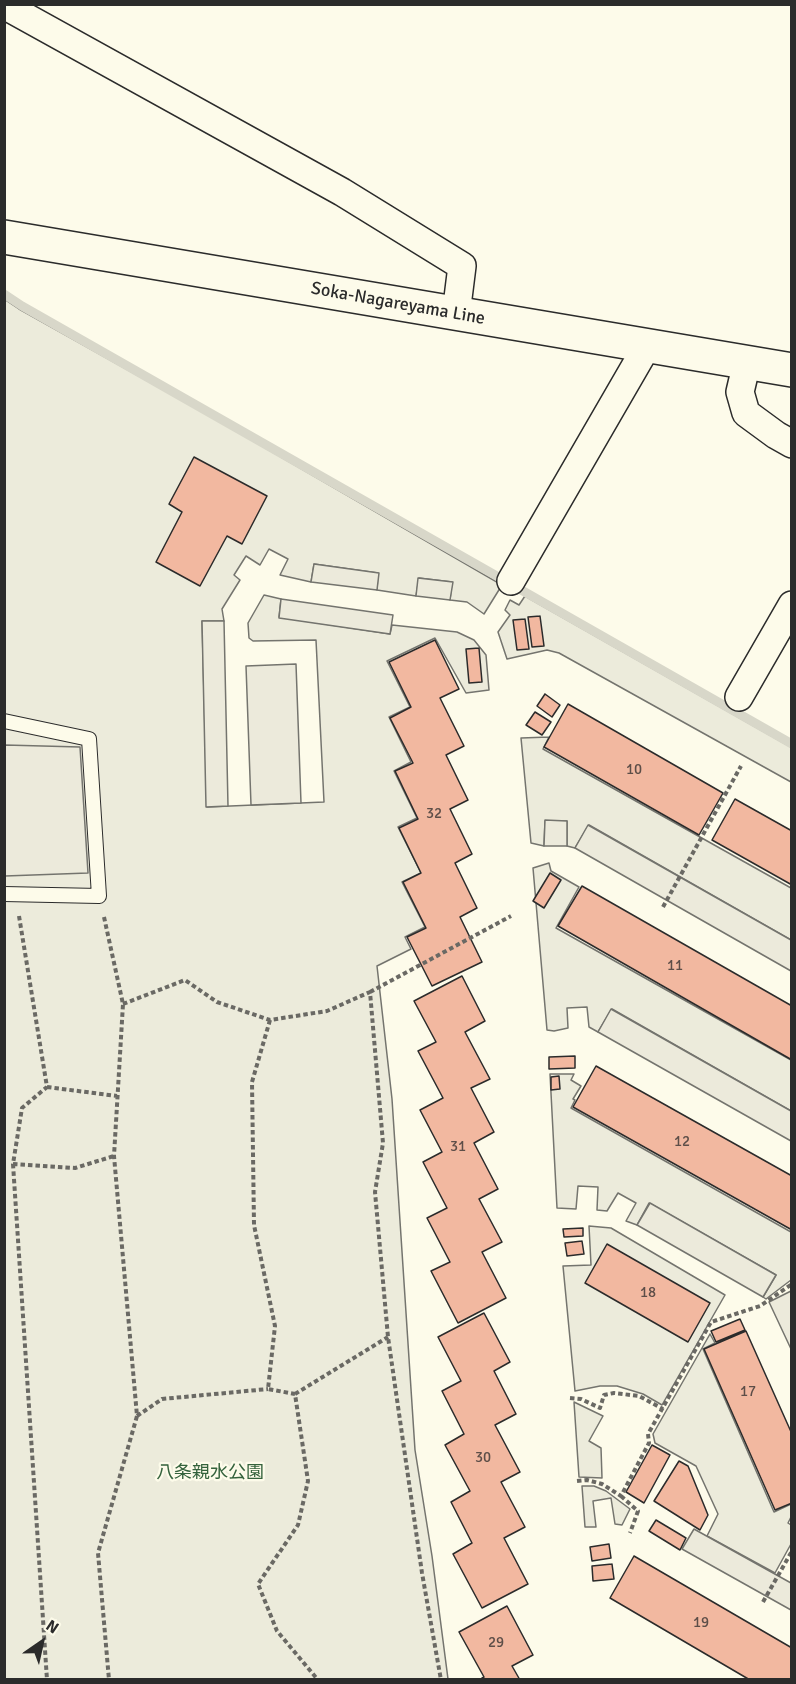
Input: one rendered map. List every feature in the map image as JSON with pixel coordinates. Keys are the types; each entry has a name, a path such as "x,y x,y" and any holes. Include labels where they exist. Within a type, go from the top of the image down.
{"main road":[{"name":"Soka-Nagareyama Line","path":"4,237 792,370"}],"street":[{"path":"4,4 342,192 462,266 456,314"},
{"path":"511,581 646,346"},
{"path":"747,362 740,392 746,413 792,444"},
{"path":"739,697 792,605"}],"lane":[{"path":"4,721 89,739 99,896 10,894"}],"path":[{"path":"663,907 741,766"},
{"path":"10,894 47,1087"},
{"path":"99,896 123,1004 114,1156 136,1416 98,1553 109,1680"},
{"path":"123,1004 185,980 217,1002 270,1020 327,1011 370,992 511,916"},
{"path":"370,992 383,1143 375,1192 388,1337 422,1574 441,1680"},
{"path":"268,1389 275,1326 254,1226 252,1082 270,1020"},
{"path":"47,1680 14,1164 22,1108 47,1087 117,1096"},
{"path":"14,1164 75,1168 114,1156"},
{"path":"621,1496 649,1443 648,1434 711,1322 760,1306 792,1284"},
{"path":"136,1416 162,1399 268,1389 295,1394 388,1337"},
{"path":"570,1398 580,1399 600,1408 604,1395 614,1393 639,1396 663,1409"},
{"path":"295,1394 308,1481 298,1525 258,1584 277,1631 318,1680"},
{"path":"577,1481 587,1480 602,1484 621,1496 638,1511 630,1533"},
{"path":"763,1602 792,1551"}],"green space":[{"name":"八条親水公園","path":"4,299 502,585 484,614 467,602 450,600 452,582 419,578 416,596 377,590 378,573 314,564 311,582 280,575 288,559 269,549 260,565 246,556 234,575 240,580 222,609 224,621 202,621 207,807 324,802 316,640 253,641 249,638 248,623 264,595 281,599 279,617 390,634 392,625 457,632 474,640 486,655 489,690 466,693 435,638 387,661 410,707 389,717 411,762 394,771 417,818 398,827 421,873 402,882 425,927 405,937 411,949 377,966 392,1099 415,1450 448,1679 5,1679"},
{"path":"525,596 791,747 791,782 559,653 547,650 507,659 498,632 510,615 505,610 510,600 519,605"},
{"path":"549,737 543,749 791,888 791,940 589,825 575,848 567,846 567,821 545,821 544,846 531,843 521,738"},
{"path":"549,863 551,871 579,887 556,928 791,1060 791,1111 612,1009 598,1032 589,1027 587,1007 567,1008 568,1028 547,1030 533,868"},
{"path":"550,1074 574,1074 571,1080 581,1086 573,1099 575,1100 571,1108 791,1232 791,1280 766,1299 763,1297 776,1275 649,1203 637,1225 626,1221 636,1203 618,1193 607,1211 597,1210 598,1187 578,1186 576,1209 557,1208"},
{"path":"589,1226 611,1228 725,1295 662,1405 643,1394 617,1386 600,1386 575,1391 563,1266 591,1265"},
{"path":"710,1334 715,1343 703,1349 774,1512 791,1504 791,1517 788,1523 791,1525 791,1544 775,1573 707,1536 718,1514 696,1466 655,1443 653,1434"},
{"path":"574,1402 603,1416 589,1441 601,1448 602,1478 579,1477"},
{"path":"582,1486 594,1486 606,1491 630,1509 622,1525 615,1524 611,1498 593,1501 596,1527 585,1527"}],"shaded area":[{"path":"314,564 379,573 377,590 311,582"},
{"path":"418,578 453,582 450,600 416,596"},
{"path":"281,599 393,615 390,634 279,618"},
{"path":"202,621 224,621 228,806 206,807"},
{"path":"296,664 301,803 251,805 246,666"},
{"path":"5,745 80,747 88,873 5,876"},
{"path":"545,820 567,821 567,846 544,846"},
{"path":"588,825 791,940 791,971 575,848"},
{"path":"611,1009 791,1111 791,1141 598,1032"},
{"path":"650,1203 776,1275 763,1297 637,1225"},
{"path":"791,1291 791,1349 769,1302"},
{"path":"694,1529 791,1583 791,1610 682,1549"}],"building":[{"path":"194,457 267,496 242,544 227,536 200,586 156,562 182,512 169,504"},
{"path":"540,616 544,646 532,647 528,617"},
{"path":"525,619 529,649 517,650 513,620"},
{"path":"435,640 459,689 440,698 464,746 446,755 468,800 450,809 472,854 455,863 477,908 460,917 482,962 432,986 407,937 426,928 403,882 421,873 399,828 418,819 395,771 413,763 390,718 411,707 389,662"},
{"path":"479,648 482,682 469,683 466,649"},
{"path":"545,694 560,705 552,717 537,706"},
{"path":"568,704 723,793 699,835 544,747"},
{"path":"535,712 551,722 542,735 526,725"},
{"path":"735,799 792,831 792,885 712,840"},
{"path":"550,873 561,880 544,908 533,901"},
{"path":"582,886 792,1006 792,1060 558,926"},
{"path":"462,976 485,1021 465,1032 490,1079 471,1088 494,1132 474,1143 498,1189 479,1199 502,1242 482,1252 506,1298 458,1323 431,1271 450,1262 427,1218 447,1208 423,1162 442,1152 420,1110 443,1098 418,1051 436,1042 414,1001"},
{"path":"575,1056 575,1068 549,1069 549,1057"},
{"path":"596,1066 792,1176 792,1230 573,1107"},
{"path":"559,1076 560,1089 551,1090 551,1077"},
{"path":"583,1228 583,1236 564,1237 563,1229"},
{"path":"582,1241 584,1254 567,1256 565,1243"},
{"path":"607,1244 710,1303 688,1342 585,1283"},
{"path":"484,1313 510,1362 494,1371 516,1414 495,1425 520,1472 501,1482 525,1527 504,1538 528,1584 482,1608 453,1554 472,1543 451,1502 470,1491 445,1445 464,1434 442,1391 461,1381 438,1337"},
{"path":"740,1319 745,1330 716,1342 711,1331"},
{"path":"746,1331 792,1434 792,1503 775,1510 704,1349"},
{"path":"652,1445 670,1455 644,1503 626,1492"},
{"path":"679,1461 688,1466 708,1515 700,1530 654,1501"},
{"path":"656,1520 686,1538 680,1550 649,1531"},
{"path":"609,1544 611,1558 592,1561 590,1547"},
{"path":"634,1556 792,1648 792,1680 750,1680 610,1598"},
{"path":"612,1564 614,1579 593,1581 592,1566"},
{"path":"507,1606 533,1655 512,1666 520,1680 479,1680 484,1677 459,1632"}],"waterway":[{"path":"4,294 792,744"}]}
